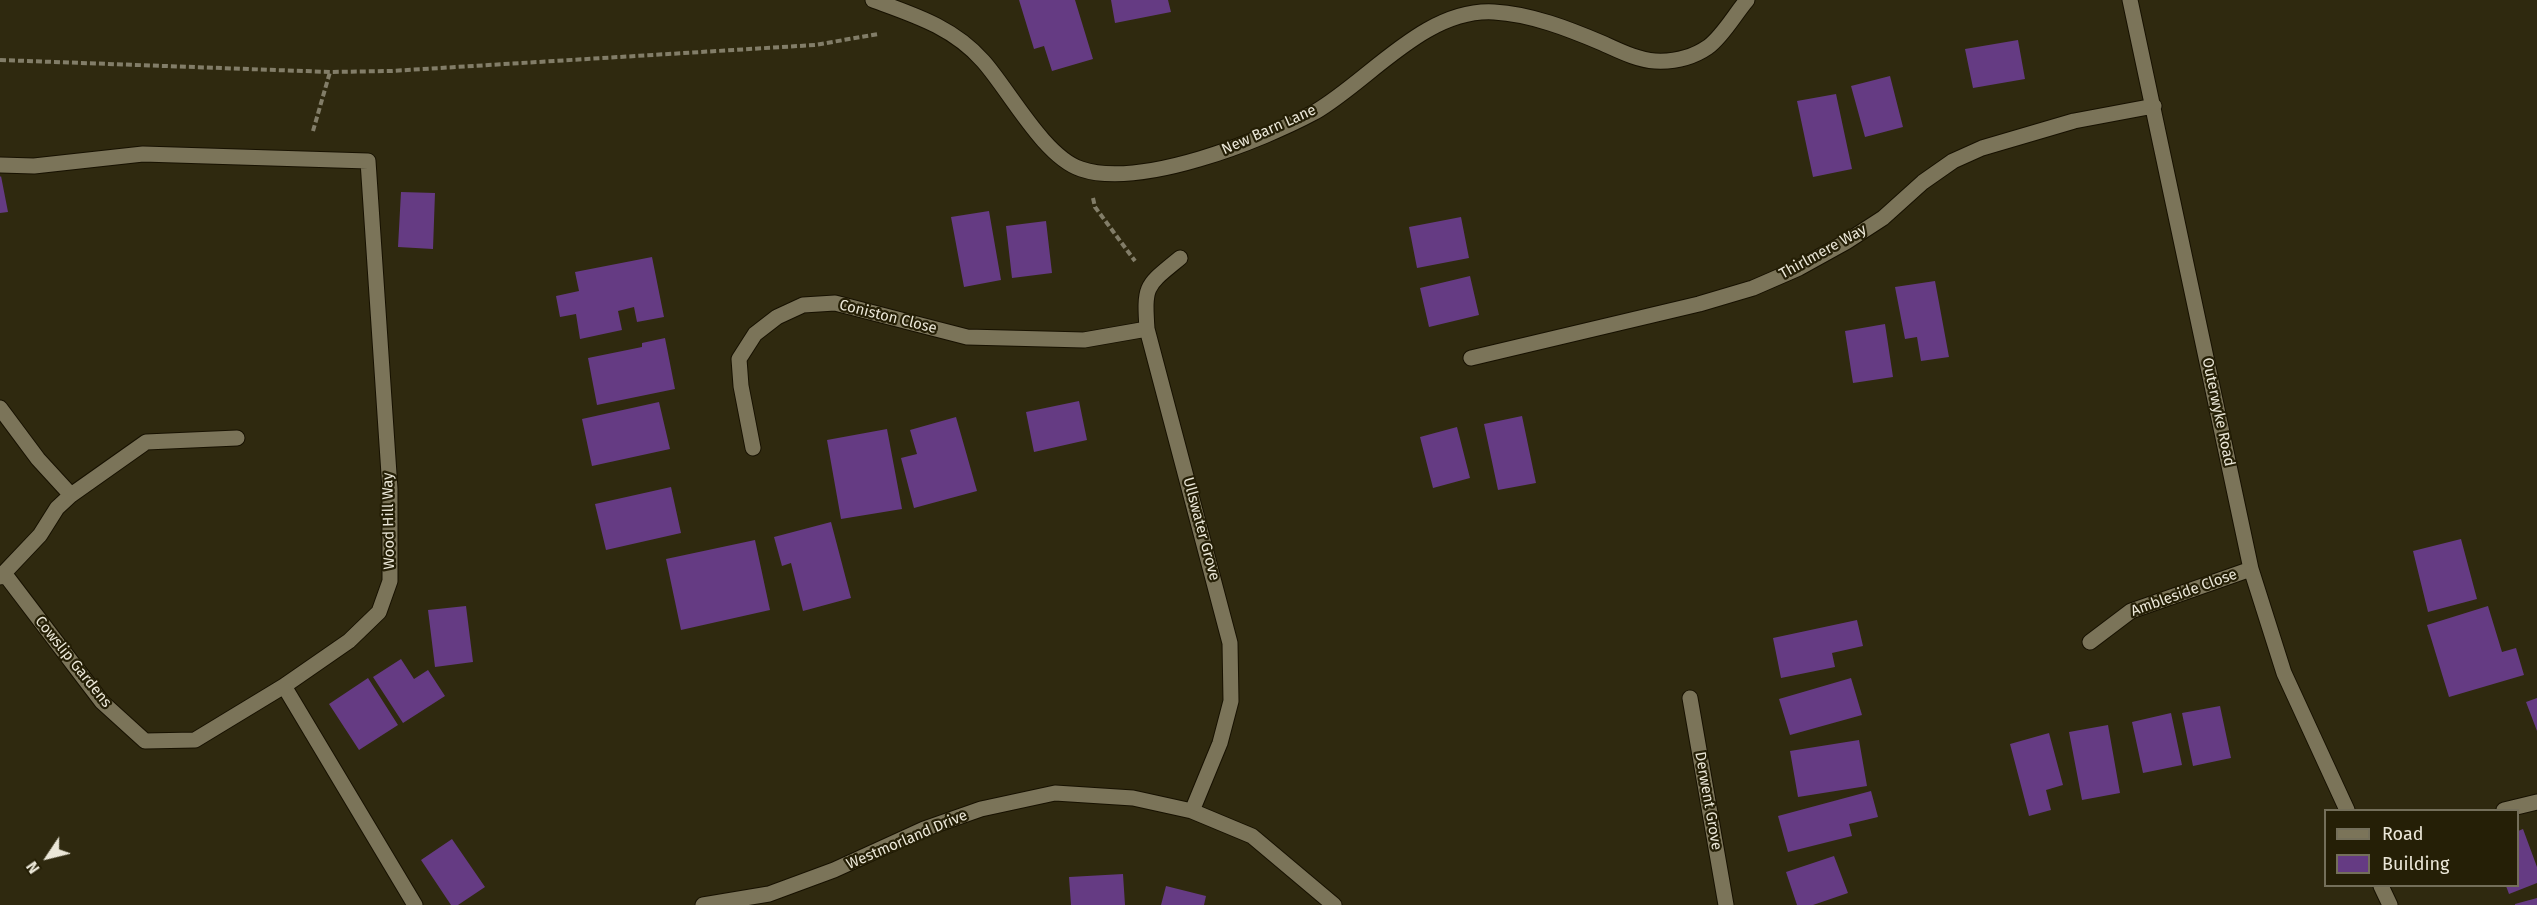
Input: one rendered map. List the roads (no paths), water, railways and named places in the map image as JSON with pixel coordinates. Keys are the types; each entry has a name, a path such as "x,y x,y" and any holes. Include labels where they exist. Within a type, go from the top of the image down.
{"street":[{"name":"New Barn Lane","path":"873,0 916,14 948,31 982,60 1056,153 1079,169 1112,175 1166,169 1232,149 1316,111 1420,35 1443,23 1469,14 1494,12 1525,16 1653,61 1683,60 1709,46 1747,0"},
{"name":"Outerwyke Road","path":"2130,0 2251,569 2284,673 2347,809"},
{"name":"Thirlmere Way","path":"1471,358 1699,304 1753,288 1799,268 1855,236 1883,218 1923,182 1953,161 2027,134 2074,121 2154,106"},
{"name":"Wood Hill Way","path":"0,165 34,166 143,154 368,161 390,489 390,581 380,612 349,641 284,686"},
{"name":"Ullswater Grove","path":"1180,258 1152,281 1146,289 1147,329 1230,643 1231,701 1220,743 1192,811"},
{"name":"Coniston Close","path":"753,448 741,386 740,359 754,334 777,317 803,305 835,303 967,337 1084,340 1147,329"},
{"path":"0,408 38,459 71,495"},
{"path":"2,575 40,535 57,508 71,495 146,442 237,438"},
{"name":"Ambleside Close","path":"2090,642 2131,611 2251,569"},
{"name":"Cowslip Gardens","path":"2,575 102,702 145,741 195,740 284,686"},
{"path":"284,686 415,905"},
{"name":"Derwent Grove","path":"1690,698 1726,905"},
{"name":"Westmorland Drive","path":"703,905 769,894 834,870 924,829 981,809 1055,794 1133,798 1192,811 1252,836 1334,905"},
{"path":"2508,809 2537,802"},
{"path":"2382,887 2390,905"}]}
